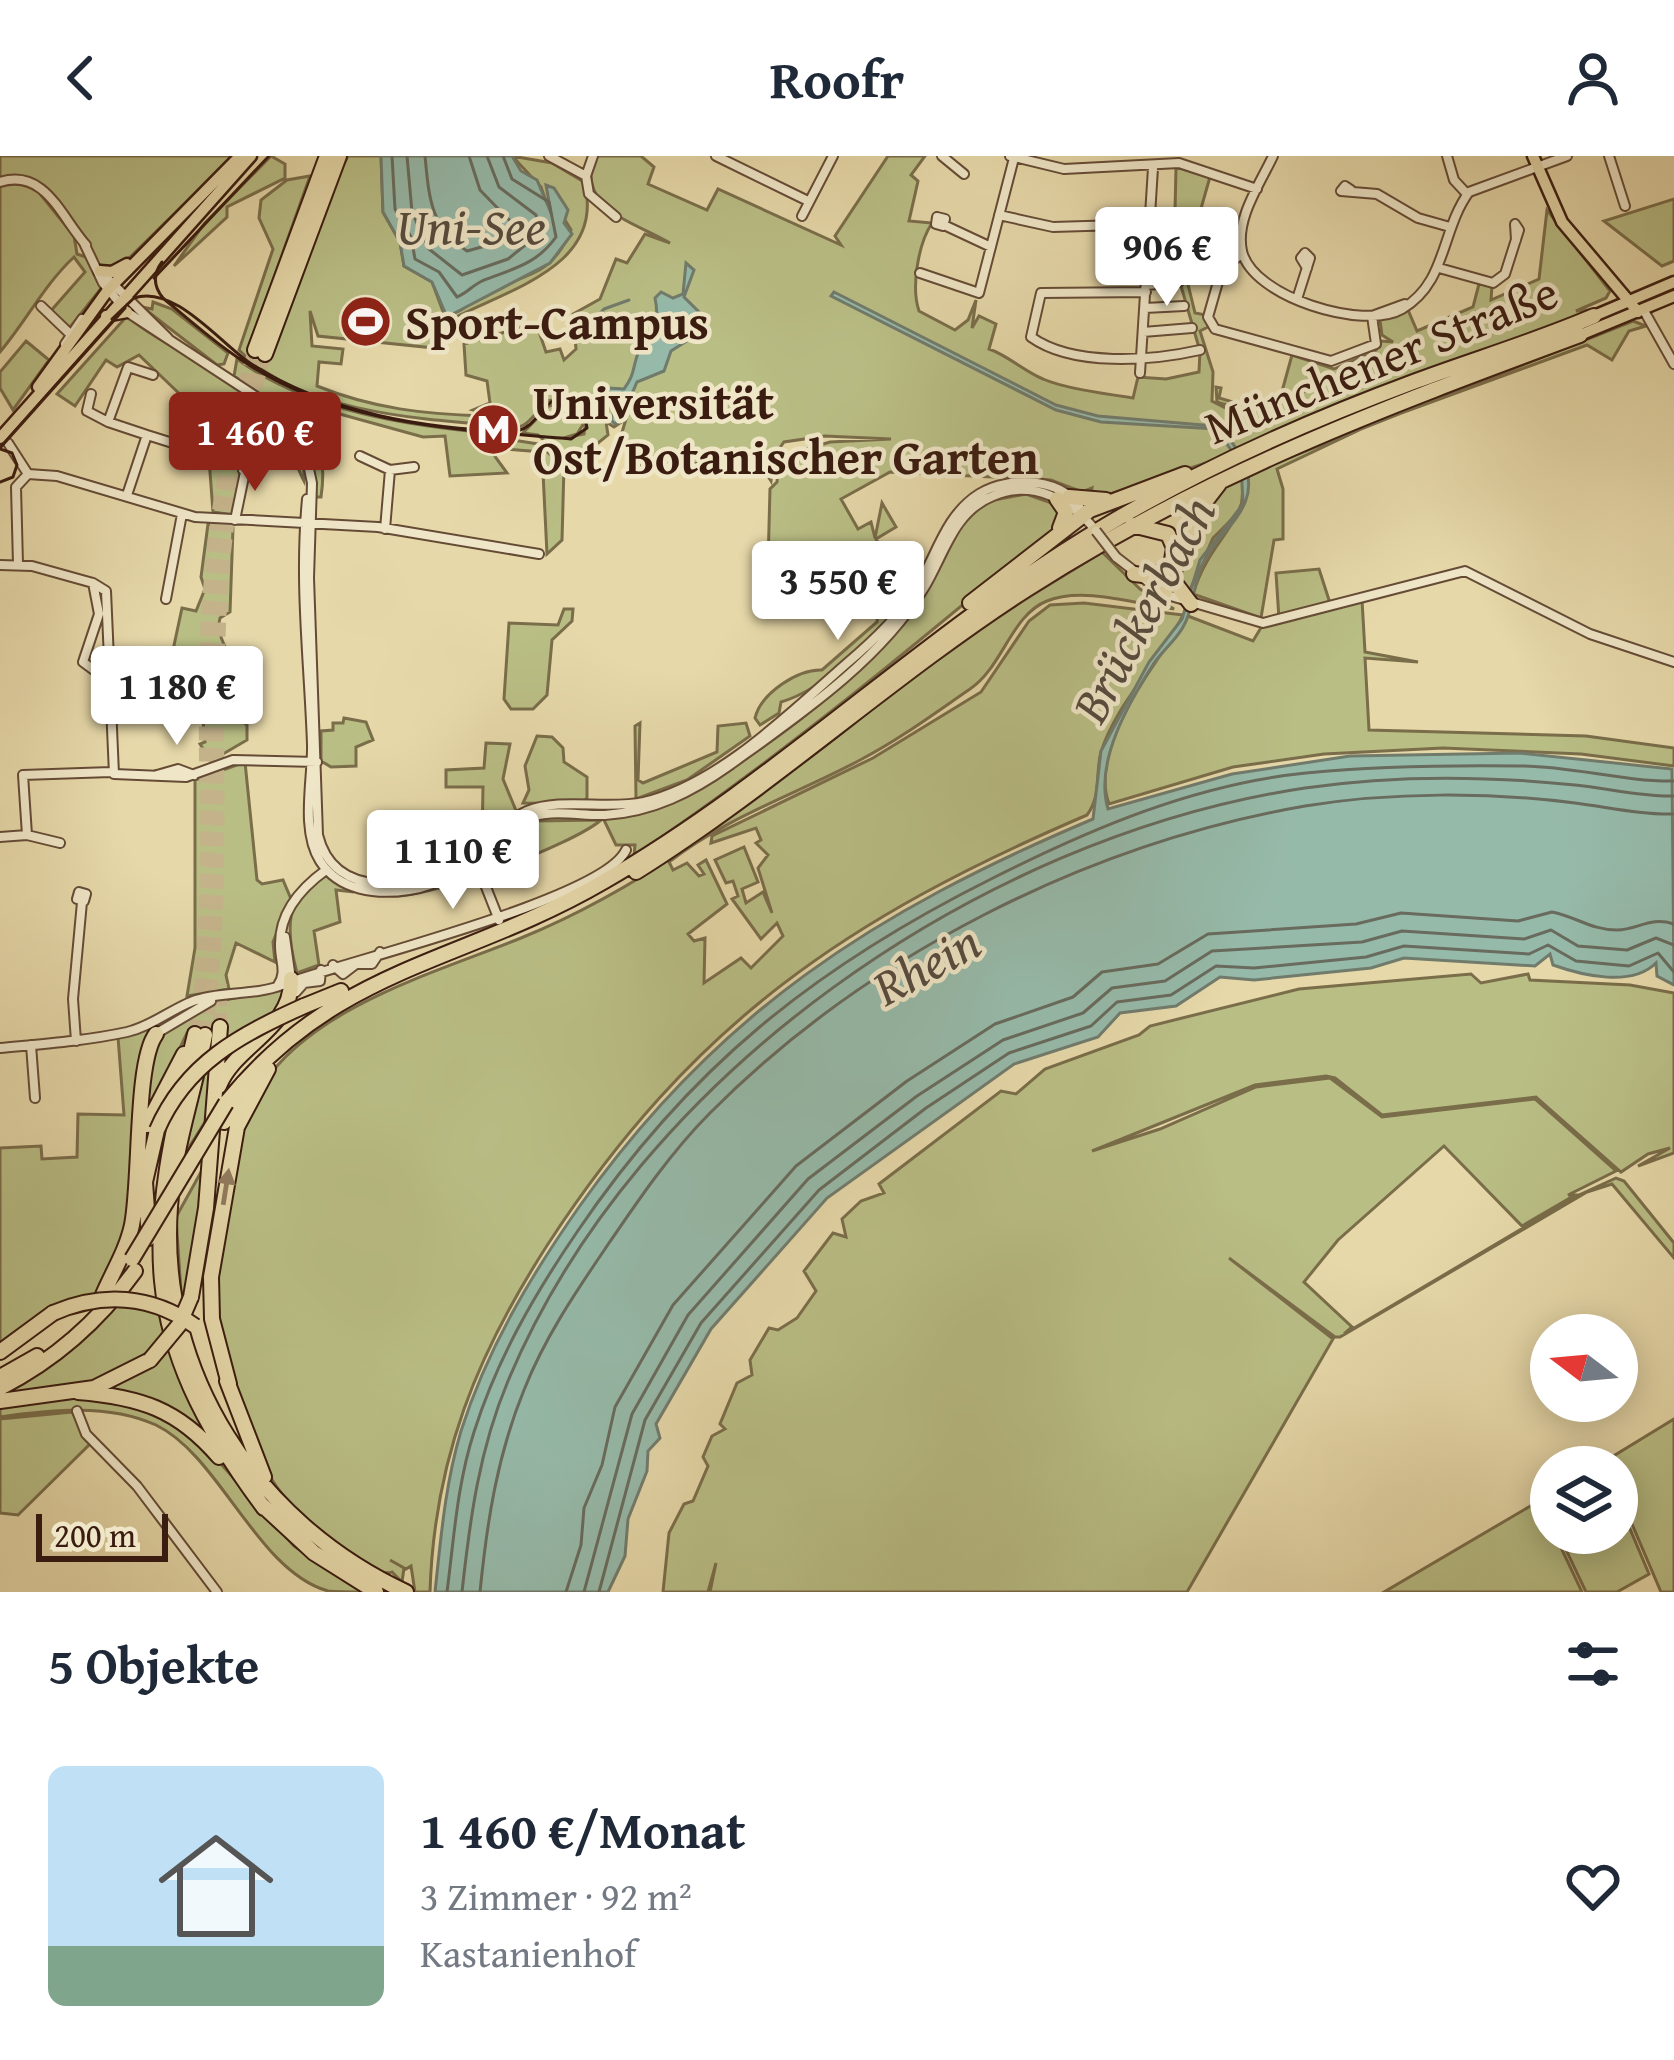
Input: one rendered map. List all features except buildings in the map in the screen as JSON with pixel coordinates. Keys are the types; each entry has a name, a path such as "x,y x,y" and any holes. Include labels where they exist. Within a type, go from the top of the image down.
{"highway":[{"path":"327,156 260,352 339,156"},
{"name":"Münchener Straße","path":"0,1377 53,1346 133,1265 220,1100 316,1016 395,971 506,929 604,881 726,801 1018,580 1227,468 1594,316"},
{"name":"Münchener Straße","path":"1252,457 1580,335"},
{"path":"1057,532 1066,516 1063,498 1111,499 1227,468"},
{"path":"1173,589 1204,501 1227,468"},
{"name":"Münchener Straße","path":"0,1388 71,1342 133,1265 224,1122 268,1069 353,1001 570,910 658,858 737,807 991,613 1227,468"},
{"path":"920,651 1057,532 1111,499"},
{"path":"1132,525 1168,534 1174,548 1173,589"},
{"path":"1134,574 1152,576 1173,589"},
{"path":"141,1142 204,1062 240,1036 395,971"},
{"path":"220,1100 232,1063 279,1017 287,983"},
{"path":"0,1401 78,1392 120,1379 150,1360 179,1325 202,1250 220,1100 220,1027"},
{"path":"100,1302 132,1224 141,1142 142,1066 156,1034"},
{"path":"200,1035 153,1124 145,1197 154,1275 192,1394 229,1460 314,1553 376,1592"},
{"path":"164,1300 158,1235 161,1183 200,1035"},
{"path":"200,1035 172,1184 173,1287 200,1385 267,1500"},
{"path":"267,1500 212,1319 213,1264 237,1127 268,1069"},
{"path":"0,1352 52,1312 90,1300 139,1300 175,1312 206,1336 229,1384"},
{"path":"78,1392 144,1400 177,1416 267,1500 326,1546 402,1590"}],"main road":[{"path":"2,437 103,317 135,262 240,156"},
{"path":"2,437 98,302 115,294 251,156"},
{"path":"1535,161 1563,224 1637,305"},
{"path":"100,271 112,272 135,262"},
{"path":"1605,266 1637,305"},
{"name":"Münchener Straße","path":"1580,335 1674,283"},
{"path":"1594,316 1617,302 1618,284"},
{"name":"Münchener Straße","path":"1594,316 1674,296"},
{"path":"103,317 127,312"}],"street":[{"path":"549,156 586,176"},
{"path":"592,156 586,176 589,194 616,218"},
{"path":"716,156 806,200"},
{"path":"802,217 806,200 832,156"},
{"path":"942,156 964,174"},
{"path":"1051,167 1052,156"},
{"path":"1273,156 1243,222 1242,254 1263,285 1298,299 1372,316 1407,304 1425,290 1439,268 1450,227 1467,194 1535,161 1567,156"},
{"path":"1447,156 1454,180 1467,194"},
{"path":"1609,156 1625,206"},
{"path":"920,273 979,293 1012,157 1051,167 1182,164 1257,189"},
{"path":"1140,373 1153,168"},
{"path":"0,182 22,178 40,186 84,243 127,312 286,420 305,450 310,474 314,818 329,867 357,888 413,890 473,863 528,818 629,812 692,789 794,717 877,645 914,604 955,528 976,505 1013,490 1063,498 1134,574 1210,610 1271,622 1465,571 1590,634 1674,662"},
{"path":"1351,190 1378,194 1418,218 1450,227"},
{"path":"1000,215 1053,227 1152,224"},
{"path":"944,225 991,247"},
{"path":"1439,268 1492,283 1505,274 1516,240"},
{"path":"1242,254 1220,273 1208,317 1219,331 1336,362 1376,344 1372,316"},
{"path":"91,257 115,294 188,354"},
{"path":"1298,299 1307,268"},
{"path":"1180,282 1146,289 1043,292 1031,338 1060,352 1167,357 1200,350"},
{"path":"55,361 68,332 98,302"},
{"path":"1637,305 1674,364"},
{"path":"1145,308 1184,306"},
{"path":"41,307 68,332"},
{"path":"1143,332 1192,328"},
{"path":"108,422 128,368 153,374"},
{"path":"91,394 86,411 178,445 191,414 214,417"},
{"path":"127,495 147,435"},
{"path":"2,437 28,474"},
{"path":"360,456 390,470 414,466"},
{"path":"385,530 390,470"},
{"path":"236,520 245,472"},
{"path":"18,564 16,484 28,474 58,476 182,514 385,530 539,554"},
{"path":"168,598 182,514"},
{"path":"0,565 18,564 93,583 106,591 111,772"},
{"path":"93,583 99,614 83,662 110,682"},
{"path":"27,836 25,773 193,776 235,760 315,761"},
{"path":"153,776 178,769 193,776"},
{"path":"0,837 27,836 60,843"},
{"path":"0,1048 131,1031 194,1001 287,983 333,965 499,920 592,876 622,859 626,850"},
{"path":"287,983 285,934 291,906 329,867"},
{"path":"485,886 499,920"},
{"path":"76,1041 73,999 82,902"},
{"path":"156,1034 213,1000"},
{"path":"31,1045 35,1098"},
{"path":"77,1411 92,1442 150,1501 217,1592"}],"green space":[{"path":"0,156 233,156 119,268 100,268 47,195 37,190 74,236 77,254 89,258 103,286 67,331 49,313 85,272 74,257 0,352"},
{"path":"271,156 285,164 285,178 227,207 227,217 174,266 204,224"},
{"path":"348,156 381,156 383,212 400,242 404,266 432,282 444,314 457,312 486,292 546,266 571,230 563,217 550,213 541,187 512,156 552,163 584,182 587,212 580,236 565,256 519,287 445,323 430,323 434,348 318,336 310,311 312,346 343,349 341,364 319,362 317,386 400,409 484,416 491,425 392,414 323,399 263,370 239,350 273,249 259,218 261,200 287,180 310,176 249,348"},
{"path":"593,156 641,156 654,167 648,184 707,210 718,189 841,245 835,236 888,156 925,156 911,175 918,181 909,221 932,223 917,266 919,311 955,330 968,320 976,300 972,328 979,316 996,324 989,349 1052,382 1133,398 1138,377 1166,379 1199,372 1200,351 1174,262 1153,257 1174,256 1176,167 1210,177 1184,268 1195,313 1206,315 1208,327 1200,331 1213,372 1212,401 1233,412 1259,404 1245,406 1217,402 1216,387 1221,388 1219,398 1243,405 1281,395 1292,355 1334,369 1376,350 1381,341 1393,342 1382,335 1380,320 1408,310 1417,331 1473,307 1479,284 1492,286 1491,300 1539,279 1547,210 1610,291 1606,298 1576,311 1601,309 1351,398 1206,463 1095,499 1090,498 1092,488 1082,492 1051,480 890,472 841,499 858,529 871,522 875,538 882,503 896,527 876,539 894,571 873,565 872,547 864,553 863,565 845,571 854,574 865,566 879,572 871,576 798,578 791,593 769,592 802,573 788,578 768,565 770,489 777,482 779,457 830,442 891,439 825,436 784,442 774,456 771,481 764,470 683,462 636,466 620,439 626,419 614,427 606,422 608,435 571,465 538,435 523,433 549,406 566,401 579,409 584,423 577,434 564,438 584,434 587,413 570,397 547,401 517,428 500,428 487,414 473,410 490,403 487,381 466,375 464,344 536,323 546,352 560,349 564,360 576,349 573,314 600,299 616,259 627,263 645,234 670,243 624,220 601,201 591,174"},
{"path":"1674,199 1674,261 1662,266 1604,221"},
{"path":"153,302 172,309 228,353 224,364 217,365 142,307 152,309"},
{"path":"127,316 264,406 286,428 300,453 304,481 283,434 257,417 242,462 234,515 213,512 209,459 224,439 231,416 188,402 139,355 117,367 106,360 75,406 57,394"},
{"path":"1633,321 1646,326 1629,331 1612,360 1587,345 1404,412"},
{"path":"26,341 49,360 13,410 0,388 0,372"},
{"path":"237,359 265,377 328,404 427,426 489,433 491,451 507,473 450,476 445,436 423,437 318,408 311,423 323,468 321,497 316,497 310,456 302,440 281,412 234,376"},
{"path":"1362,429 1277,469 1283,489 1283,539 1274,540 1261,618 1193,594 1239,509 1248,474"},
{"path":"493,437 538,444 564,466 562,540 547,554 542,452 494,448"},
{"path":"1244,476 1241,510 1213,538 1189,592 1176,578 1215,490"},
{"path":"1026,494 1060,506 1060,524 744,778 634,856 635,845 616,845 603,818 644,809 688,791 778,736 859,669 893,634 927,591 970,513 984,502"},
{"path":"208,524 233,528 230,612 220,618 219,629 230,666 231,708 247,725 247,740 211,761 200,744 205,742 203,721 187,705 176,704 179,679 170,664 182,608 196,611 205,589 201,577"},
{"path":"1102,552 1140,589 1174,609 1093,596 1047,601 1024,618 991,668 970,689 890,743 715,831 669,862 673,870 687,863 699,876 704,874 698,865 706,860 727,904 688,934 694,941 705,938 704,983 741,958 751,968 783,936 777,923 761,939 732,899 738,896 733,881 726,883 715,860 744,847 758,882 742,889 746,903 763,892 772,913 758,868 768,855 756,843 761,840 756,828 711,843 712,836 873,758 981,692 1029,621 1050,605 1084,603 1183,615 1108,733 1099,760 1095,800 1087,815 922,894 849,937 782,985 719,1038 603,1166 523,1285 481,1367 450,1452 433,1543 430,1592 415,1592 411,1566 406,1569 390,1560 404,1568 402,1582 392,1572 371,1567 342,1548 292,1505 261,1461 236,1402 220,1340 215,1286 219,1249 241,1134 263,1084 286,1056 346,1012 417,978 521,938 640,878 751,802 981,628"},
{"path":"1319,569 1330,603 1279,619 1276,573"},
{"path":"872,580 900,587 902,604 846,662 798,696 781,702 779,713 760,725 755,718 759,709 782,684 822,670 877,622 879,592 869,591"},
{"path":"1362,600 1365,652 1418,662 1365,658 1369,730 1586,736 1674,748 1674,766 1581,754 1443,748 1324,754 1233,767 1109,804 1106,769 1117,730 1145,677 1188,616 1253,641 1262,626"},
{"path":"564,609 573,609 572,621 552,640 547,695 533,709 511,709 504,699 509,623 558,625"},
{"path":"344,718 366,722 373,740 356,747 356,766 331,767 321,761 321,731 333,730 333,723 343,723"},
{"path":"640,723 638,780 643,783 717,752 718,726 746,723 750,736 687,780 636,799 635,726"},
{"path":"537,736 552,737 563,748 564,762 587,777 587,798 581,804 523,803 529,790 525,766"},
{"path":"486,743 510,744 503,779 517,813 482,842 483,787 446,787 446,770 484,768"},
{"path":"245,762 257,880 262,884 283,880 291,899 273,942 275,962 236,943 226,975 229,989 187,996 195,948 195,780"},
{"path":"601,820 562,843 500,868 437,888 391,896 433,887 475,866 536,821"},
{"path":"328,875 354,892 336,890 340,922 314,931 319,965 297,973 291,916 302,892"},
{"path":"1471,974 1481,983 1528,974 1530,980 1630,985 1674,993 1674,1153 1638,1166 1670,1148 1648,1154 1621,1172 1536,1097 1382,1115 1335,1078 1326,1076 1255,1085 1092,1151 1160,1129 1256,1087 1330,1078 1382,1117 1535,1099 1616,1171 1522,1226 1444,1146 1338,1240 1304,1282 1352,1327 1344,1334 1579,1195 1616,1178 1624,1181 1674,1243 1674,1258 1612,1184 1587,1192 1340,1337 1335,1337 1229,1258 1333,1339 1187,1592 710,1592 716,1563 708,1592 663,1592 669,1533 684,1504 693,1501 708,1466 703,1457 712,1436 725,1429 720,1424 737,1383 752,1375 750,1360 769,1328 778,1330 797,1318 816,1291 804,1271 833,1233 846,1237 842,1219 861,1201 884,1193 879,1184 1001,1091 1016,1094 1045,1069 1139,1035 1150,1026 1299,989"},
{"path":"289,986 279,1013 221,1044 210,1114 184,1155 212,1038 187,1033 146,1120 144,1076 158,1035 212,1003"},
{"path":"199,1003 151,1036 132,1204 111,1267 95,1295 55,1305 0,1346 0,1148 41,1146 42,1159 77,1157 78,1114 124,1115 118,1037"},
{"path":"206,1163 201,1230 182,1307 176,1217"},
{"path":"115,1305 159,1312 165,1337 148,1354 110,1376 0,1398 70,1351"},
{"path":"169,1349 207,1438 158,1401 107,1389"},
{"path":"93,1396 160,1410 213,1455 294,1546 366,1592 328,1591 280,1561 200,1461 156,1425 99,1411 0,1417 0,1405"},
{"path":"72,1412 91,1443 18,1515 0,1513 0,1419"},
{"path":"1674,1419 1674,1592 1661,1592 1638,1538 1638,1446 1630,1446"},
{"path":"1530,1506 1530,1554 1564,1554 1582,1592 1384,1592"},
{"path":"1638,1548 1649,1574 1617,1592 1586,1592 1568,1554 1638,1554"}],"water":[{"name":"Uni-See","path":"381,156 512,156 521,171 537,180 551,213 546,185 554,188 568,210 564,223 572,234 550,263 447,317 432,282 404,266 400,242 383,212"},
{"path":"686,263 694,270 684,297 699,312 701,332 671,351 664,371 637,382 631,396 617,395 621,419 615,424 611,420 616,405 607,388 624,389 628,384 641,345 655,324 655,298 661,292 673,298 683,294"},
{"name":"Rhein","path":"834,292 1056,405 1098,416 1214,426 1240,456 1248,477 1244,505 1209,552 1183,627 1154,663 1116,733 1106,772 1108,809 1232,774 1350,756 1520,753 1672,769 1674,985 1657,976 1656,963 1634,975 1607,977 1553,965 1550,954 1535,966 1404,958 1371,968 1254,980 1220,977 1176,1006 1120,1013 1098,1037 1014,1064 827,1198 711,1329 656,1424 660,1438 648,1451 647,1471 628,1519 625,1556 608,1592 435,1592 451,1471 472,1401 511,1314 579,1207 687,1077 806,974 940,891 1093,819 1101,751 1149,662 1182,619 1200,560 1243,504 1241,464 1216,429 1101,422 1056,410 831,296"}],"waterway":[{"path":"588,326 604,309 629,300"}],"tunnel":[{"path":"195,1034 205,936 206,689 212,566 228,458 255,350"},
{"path":"205,1035 217,874 222,573 235,478 265,354"},
{"path":"220,984 220,1027"}],"tram line":[{"path":"154,278 269,156"},
{"path":"112,319 134,298 149,296 165,299 279,380 379,415 449,427 517,431 564,397 583,407 587,428 571,439 454,429 376,416 302,392 266,375 239,358 187,319 175,308 163,298 155,280 162,262"},
{"path":"0,448 125,308"},
{"path":"0,449 12,453 17,465 13,477 0,482"}],"place":[{"name":"Sport-Campus","path":"366,322"},
{"name":"Universität Ost/Botanischer Garten","path":"494,430"}],"water label":[{"name":"Brückerbach","path":"1143,609"}]}
